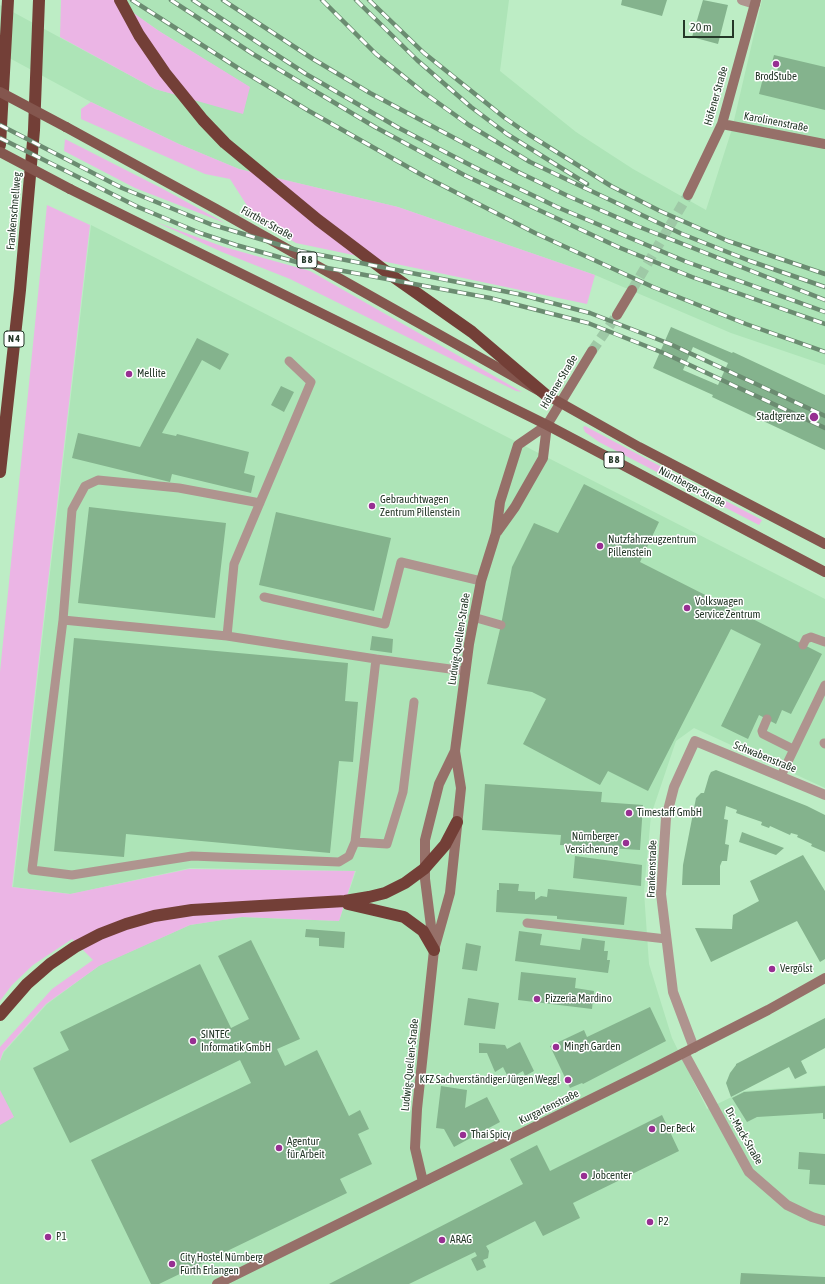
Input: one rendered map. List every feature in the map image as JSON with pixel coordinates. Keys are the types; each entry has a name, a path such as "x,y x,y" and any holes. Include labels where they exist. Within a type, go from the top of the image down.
{"highway":[{"path":"0,145 8,0"},
{"name":"Frankenschnellweg","path":"0,472 20,290 34,130 39,0"},
{"path":"120,0 139,35 165,73 202,120 225,143 318,220 384,270 472,332 546,395"},
{"path":"0,1015 27,984 50,964 75,947 100,934 126,924 154,916 207,908 335,901 369,898 385,893 406,883 424,869 442,848 457,822"},
{"path":"335,901 404,917 423,931 434,950"}],"main road":[{"name":"Höfener Straße","path":"688,195 722,124 755,2"},
{"name":"Fürther Straße","path":"0,92 216,209 561,403"},
{"name":"Karolinenstraße","path":"722,124 825,144"},
{"name":"B 8","path":"0,152 70,189 547,425"},
{"path":"617,315 632,290"},
{"name":"Höfener Straße","path":"547,425 592,351"},
{"name":"Nürnberger Straße","path":"561,403 639,447 825,544"},
{"name":"Ludwig-Quellen-Straße","path":"423,1182 415,1148 417,1109 434,950 450,893 461,788 455,751 473,617 481,581 496,533 500,502 518,445 547,425"},
{"name":"Ludwig-Quellen-Straße","path":"496,533 515,507 543,458 547,425"},
{"name":"Nürnberger Straße","path":"547,425 825,572"},
{"name":"Ludwig-Quellen-Straße","path":"434,950 424,869 425,840 429,819 439,784 455,751"},
{"name":"Kurgartenstraße","path":"217,1284 694,1048 825,978"}],"street":[{"path":"742,0 755,2"},
{"name":"Schwabenstraße","path":"695,741 825,795"},
{"name":"Frankenstraße","path":"694,1048 673,992 661,894 666,818 674,788 695,741"},
{"name":"Dr.-Mack-Straße","path":"684,1053 749,1172 787,1205 812,1217 825,1221"}],"lane":[{"path":"227,636 234,564 311,382 289,361"},
{"path":"260,503 179,488 98,480 85,486 72,510 63,620 32,870 72,876 192,856 338,862 349,856 355,842 376,659"},
{"path":"264,596 385,624 402,562 481,581"},
{"path":"473,617 501,625"},
{"path":"63,620 227,636 465,671"},
{"path":"803,645 806,639 811,637 825,642"},
{"path":"781,776 825,685"},
{"path":"355,842 387,844 403,792 414,702"},
{"path":"767,719 762,731 764,734 793,749"},
{"path":"527,924 666,939"}],"shaded area":[{"path":"61,0 115,0 159,31 250,87 243,114 155,89 60,37"},
{"path":"115,0 509,0 500,71 576,132 633,169 706,210 732,129 762,0 825,0 825,365 731,333 595,275 398,207 239,169 179,144 91,102 0,53 0,5 155,89 243,113 249,87 159,31"},
{"path":"91,102 179,144 239,169 398,207 595,275 587,304 296,243 255,218 230,179 205,174 81,119 81,109"},
{"path":"65,139 163,189 225,223 135,188 64,151"},
{"path":"47,205 90,225 12,887 70,894 189,869 355,871 339,921 242,917 190,925 99,966 46,1004 3,1052 0,1061 0,1047 52,989 93,960 72,939 33,965 12,985 0,1001 0,672"},
{"path":"156,222 224,247 310,271 522,392 516,391 290,279 222,252"},
{"path":"91,225 825,599 825,788 694,728 676,741 651,815 644,892 649,964 672,1038 707,1109 744,1091 825,1085 825,1284 0,1284 0,1061 4,1052 47,1004 100,965 190,925 242,917 339,921 356,871 190,868 71,894 13,887"},
{"path":"585,426 762,520 759,525 599,442 585,432 583,427"},
{"path":"0,1090 14,1117 0,1125"}],"building":[{"path":"622,0 667,0 662,16 621,5"},
{"path":"703,0 728,5 718,44 692,37"},
{"path":"774,55 825,67 825,110 759,94 764,74 776,77 778,67 771,66"},
{"path":"671,327 732,353 733,352 825,395 825,450 712,397 713,395 653,368","holes":["693,347 728,363 718,385 683,370"]},
{"path":"197,338 229,354 220,370 202,360 162,433 176,436 177,434 249,452 244,473 255,476 251,493 172,474 170,482 72,458 78,433 140,447"},
{"path":"281,386 294,392 284,412 271,405"},
{"path":"584,484 659,522 640,562 822,654 791,714 782,710 776,724 759,715 748,739 721,726 761,644 731,629 648,791 608,771 600,785 523,744 546,699 532,692 487,684 501,625 512,567 534,523 558,533"},
{"path":"89,507 226,523 215,618 78,603"},
{"path":"276,512 391,538 374,611 259,585"},
{"path":"372,636 393,639 392,653 370,650"},
{"path":"74,638 348,663 345,701 358,702 353,762 339,761 330,853 126,834 124,857 54,851"},
{"path":"716,770 807,806 825,815 825,852 811,846 812,844 797,837 798,835 791,833 790,835 770,826 769,828 761,825 762,822 736,813 737,810 726,806 724,819 728,820 725,844 729,845 727,861 722,861 720,866 720,885 682,885 683,865 696,798 701,793 704,793 711,772"},
{"path":"485,784 602,792 601,802 643,805 640,850 560,845 561,835 482,830"},
{"path":"742,832 784,848 776,855 739,842"},
{"path":"803,855 825,891 825,959 820,962 797,921 711,962 695,928 732,929 733,915 759,901 750,881"},
{"path":"575,856 642,865 641,886 573,878"},
{"path":"499,883 519,884 518,891 535,892 535,900 541,896 547,897 548,889 627,897 624,925 557,919 557,916 496,912 497,890 499,890"},
{"path":"306,929 345,932 344,948 319,946 319,938 305,937"},
{"path":"519,931 542,934 540,945 580,950 582,938 605,941 604,951 608,951 607,960 610,960 608,973 515,961"},
{"path":"251,940 300,1039 277,1049 285,1066 317,1050 349,1116 360,1110 369,1129 358,1134 372,1164 340,1179 347,1193 159,1284 151,1284 91,1160 251,1083 240,1060 70,1143 33,1068 69,1050 60,1032 200,964 231,1028 249,1019 218,956"},
{"path":"466,943 481,946 477,971 462,969"},
{"path":"521,972 576,978 575,988 594,991 592,1009 518,1000"},
{"path":"468,998 499,1003 495,1029 464,1025"},
{"path":"650,1007 666,1041 583,1084 582,1083 570,1088 550,1046 584,1030 587,1037"},
{"path":"825,1018 825,1048 801,1061 807,1073 795,1079 789,1067 731,1097 726,1083 736,1064"},
{"path":"520,1042 534,1071 525,1076 523,1071 509,1079 503,1067 495,1072 487,1053 479,1053 479,1043 505,1045 507,1049"},
{"path":"441,1086 467,1090 465,1108 487,1097 500,1122 454,1147 444,1129 436,1128"},
{"path":"825,1086 825,1119 823,1119 823,1113 757,1117 747,1122 732,1098 744,1092"},
{"path":"662,1115 679,1151 573,1203 580,1218 543,1236 535,1221 486,1246 489,1251 488,1258 483,1260 486,1267 477,1271 471,1259 477,1256 475,1252 409,1284 329,1284 523,1184 510,1159 537,1145 550,1171"},
{"path":"799,1152 825,1154 825,1185 809,1184 810,1170 798,1169"},
{"path":"741,1273 825,1277 825,1284 740,1284"}],"tunnel":[{"path":"632,290 688,195"},
{"path":"592,351 617,315"}],"railway":[{"path":"132,0 241,70 309,111 422,175 535,233 653,287 746,324 825,352"},
{"path":"171,0 253,54 375,127 466,176 618,247 692,277 825,324"},
{"path":"193,0 306,74 397,127 474,167 557,207 687,262 825,312"},
{"path":"223,0 313,59 370,93 520,173 637,226 825,300"},
{"path":"322,0 376,54 423,92 469,125 530,162 682,234 750,261 825,287"},
{"path":"356,0 417,60 471,107 507,134 587,184"},
{"path":"369,0 424,53 505,118 611,186 660,211 728,241 825,274"},
{"path":"0,125 122,188 210,224 300,251 518,294 590,313 670,344 825,416"},
{"path":"0,138 138,207 200,233 300,263 490,298 588,323 666,354 825,428"}],"place":[{"name":"BrodStube","path":"776,64"},
{"name":"Mellite","path":"129,374"},
{"name":"Stadtgrenze","path":"814,417"},
{"name":"Gebrauchtwagen Zentrum Pillenstein","path":"372,506"},
{"name":"Nutzfahrzeugzentrum Pillenstein","path":"600,546"},
{"name":"Volkswagen Service Zentrum","path":"687,608"},
{"name":"Timestaff GmbH","path":"629,813"},
{"name":"Nürnberger Versicherung","path":"626,843"},
{"name":"Vergölst","path":"772,969"},
{"name":"Pizzeria Mardino","path":"537,999"},
{"name":"SINTEC Informatik GmbH","path":"193,1041"},
{"name":"Mingh Garden","path":"556,1047"},
{"name":"KFZ Sachverständiger Jürgen Weggl","path":"568,1080"},
{"name":"Der Beck","path":"652,1129"},
{"name":"Thai Spicy","path":"463,1135"},
{"name":"Agentur für Arbeit","path":"279,1148"},
{"name":"Jobcenter","path":"584,1176"},
{"name":"P2","path":"650,1222"},
{"name":"P1","path":"48,1237"},
{"name":"ARAG","path":"442,1240"},
{"name":"City Hostel Nürnberg Fürth Erlangen","path":"172,1264"}]}
